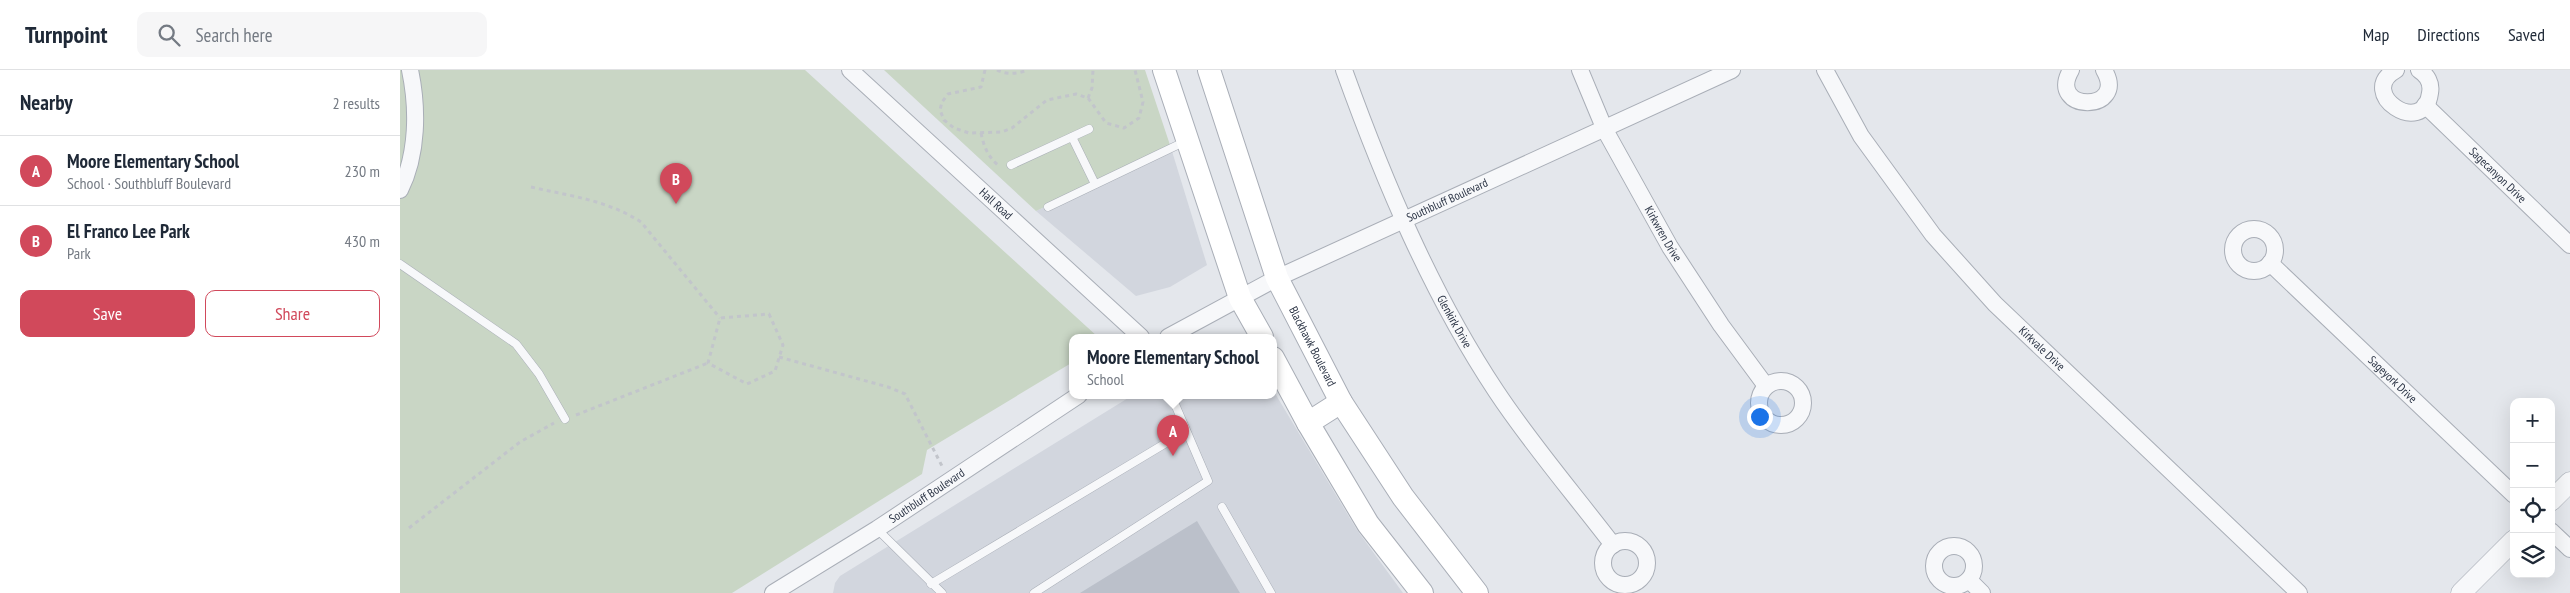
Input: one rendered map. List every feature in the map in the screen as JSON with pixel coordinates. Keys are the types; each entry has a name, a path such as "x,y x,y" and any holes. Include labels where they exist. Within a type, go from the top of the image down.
{"main road":[{"path":"1164,70 1186,141 1240,298 1260,334"},
{"name":"Blackhawk Boulevard","path":"1209,70 1277,278 1341,402 1403,497 1477,593"},
{"path":"1277,365 1308,423 1368,524 1422,593"},
{"path":"1308,423 1341,402"}],"street":[{"path":"400,190 406,178 414,136 414,92 410,70"},
{"name":"Hall Road","path":"850,70 1137,334"},
{"name":"Glenkirk Drive","path":"1344,70 1367,133 1444,302 1496,392 1613,545"},
{"name":"Kirkwren Drive","path":"1580,70 1605,130 1670,246 1720,325 1766,386"},
{"name":"Southbluff Boulevard","path":"1174,334 1277,278 1605,130 1732,70"},
{"name":"Kirkvale Drive","path":"1825,70 1862,136 1932,235 1995,304 2299,593"},
{"path":"2071,70 2067,77 2068,90 2077,101 2091,103 2098,101 2107,91 2108,77 2104,70"},
{"path":"2396,70 2388,78 2385,92 2391,106 2404,112 2412,112 2425,105 2431,91 2427,77 2419,70"},
{"name":"Sagecanyon Drive","path":"2425,105 2570,245"},
{"name":"Sageyork Drive","path":"2270,263 2510,491"},
{"name":"Southbluff Boulevard","path":"773,593 877,529 1073,399"},
{"path":"2555,497 2570,482"},
{"path":"2553,533 2570,549"},
{"path":"2461,593 2510,544"},
{"path":"1969,580 1982,593"}],"lane":[{"path":"1011,165 1089,129"},
{"path":"1072,137 1095,184"},
{"path":"1048,206 1186,141"},
{"path":"400,264 516,344 539,374 565,419"},
{"path":"1034,593 1208,481 1173,399"},
{"path":"931,584 1186,431"},
{"path":"1222,507 1271,593"},
{"path":"877,529 942,593"}],"path":[{"path":"985,70 981,87 948,94 942,102 940,110 944,120 954,128 981,133 1002,132 1012,128 1047,100 1076,94 1088,98 1106,123 1124,128 1139,118 1143,102 1135,70"},
{"path":"997,70 1002,73 1015,73 1027,70"},
{"path":"1088,98 1092,88 1093,70"},
{"path":"981,133 984,148 990,158 1003,168 1011,165"},
{"path":"531,187 603,202 624,211 641,222 720,318"},
{"path":"409,528 520,442 544,427 708,363 747,384 775,371 783,345 769,314 720,318"},
{"path":"708,363 720,318"},
{"path":"779,357 888,387 905,394 950,481"}],"shaded area":[{"path":"1171,148 1207,265 1170,287 1136,296 1036,211"},
{"path":"1277,397 1357,530 1403,593 833,593 835,583 840,576 1127,399 1277,399"}],"green space":[{"path":"400,70 805,70 1095,334 1069,334 1069,364 927,450 922,474 732,593 400,593"},
{"path":"884,70 1145,70 1171,148 1036,211"}],"building":[{"path":"1197,521 1240,593 1080,593"}],"place":[{"name":"El Franco Lee Park","path":"676,204"},
{"name":"Moore Elementary School","path":"1173,456"}]}
